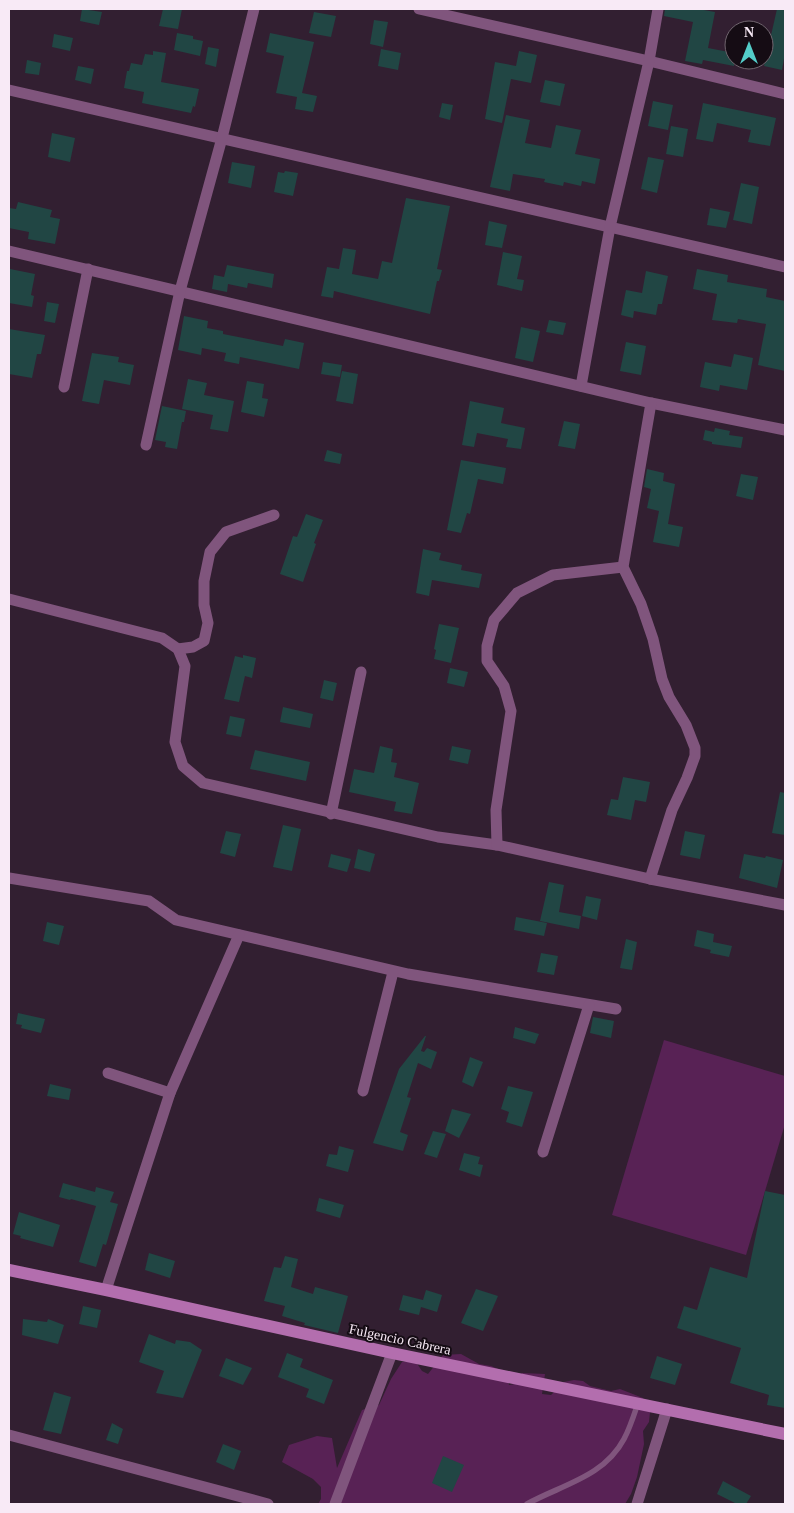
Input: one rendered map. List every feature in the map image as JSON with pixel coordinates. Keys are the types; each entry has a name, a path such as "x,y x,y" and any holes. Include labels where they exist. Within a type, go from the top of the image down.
{"main road":[{"name":"Fulgencio Cabrera","path":"9,1270 392,1353 785,1434"}],"street":[{"path":"146,445 180,291 222,138 254,9"},
{"path":"419,9 785,94"},
{"path":"581,386 610,227 658,9"},
{"path":"9,90 785,267"},
{"path":"9,251 651,403 785,430"},
{"path":"64,387 88,269"},
{"path":"650,880 672,810 688,778 696,756 696,748 686,725 669,698 662,679 653,639 641,604 623,567 651,403"},
{"path":"178,649 193,647 204,642 208,623 204,605 204,581 210,552 226,532 274,515"},
{"path":"496,845 496,810 511,711 504,686 487,661 487,646 494,620 517,593 553,575 623,567"},
{"path":"9,599 162,638 178,649 185,666 175,742 183,766 203,783 331,814 438,837 496,845 650,880 785,905"},
{"path":"331,814 361,672"},
{"path":"9,878 149,901 176,920 394,972 616,1009"},
{"path":"106,1290 170,1093 239,934"},
{"path":"363,1091 394,972"},
{"path":"543,1152 590,1005"},
{"path":"108,1073 170,1093"},
{"path":"336,1504 392,1353"},
{"path":"637,1504 667,1409"},
{"path":"9,1435 268,1504"}],"lane":[{"path":"527,1504 590,1475 609,1459 624,1439 638,1403"}],"shaded area":[{"path":"664,1040 785,1076 785,1124 746,1255 612,1215"},
{"path":"461,1354 479,1364 503,1371 506,1373 509,1385 515,1384 522,1373 545,1374 542,1394 551,1395 564,1382 574,1380 583,1381 590,1386 611,1391 620,1389 643,1398 650,1412 649,1422 643,1431 644,1444 637,1477 625,1504 318,1504 321,1499 321,1487 313,1479 282,1462 289,1445 317,1436 332,1438 337,1468 362,1410 379,1405 391,1379 402,1362 416,1362 422,1371 428,1374 443,1355"}],"building":[{"path":"82,9 102,12 99,25 80,21"},
{"path":"163,9 182,9 178,29 159,26"},
{"path":"665,9 698,9 715,12 708,48 724,51 724,64 703,60 702,64 685,61 693,22 664,16"},
{"path":"777,9 785,9 785,53 782,70 774,68 774,22"},
{"path":"314,12 336,16 331,37 309,33"},
{"path":"374,20 388,22 383,47 370,44"},
{"path":"177,33 193,36 193,39 203,41 200,56 174,50"},
{"path":"270,33 314,42 302,93 317,96 313,112 295,109 297,97 276,93 284,56 266,52"},
{"path":"54,34 73,38 70,51 52,47"},
{"path":"208,47 219,49 216,67 205,64"},
{"path":"381,49 401,53 398,70 378,66"},
{"path":"153,51 166,53 161,82 199,89 195,107 193,106 191,113 142,103 144,92 124,88 127,71 129,71 131,63 142,65 145,54 153,55"},
{"path":"519,51 537,55 531,83 511,79 502,123 485,119 495,62 516,66"},
{"path":"27,60 41,63 39,75 25,73"},
{"path":"78,66 94,69 91,84 75,80"},
{"path":"545,80 565,84 560,106 540,102"},
{"path":"653,101 673,105 668,130 648,126"},
{"path":"442,103 453,105 450,120 439,117"},
{"path":"703,103 776,118 770,146 748,142 751,130 717,123 713,142 696,139"},
{"path":"506,115 530,120 525,143 551,148 556,125 581,130 575,154 600,159 595,184 582,181 581,186 564,182 563,186 544,182 545,179 513,174 510,191 490,187"},
{"path":"671,126 688,129 683,157 666,154"},
{"path":"52,133 75,138 70,162 48,157"},
{"path":"648,157 664,160 657,193 641,189"},
{"path":"232,162 255,166 251,188 228,183"},
{"path":"285,171 298,173 293,196 274,192 278,172 284,173"},
{"path":"741,183 759,187 752,224 733,220"},
{"path":"406,198 450,206 437,269 442,270 439,281 437,281 430,314 334,291 333,298 321,296 327,267 339,269 343,248 356,250 352,274 378,279 382,261 392,263"},
{"path":"18,202 52,210 50,217 60,219 55,244 28,239 29,232 9,228 9,208 16,209"},
{"path":"710,208 730,212 726,228 707,225"},
{"path":"489,221 507,225 502,248 485,245"},
{"path":"503,252 522,256 517,279 524,280 522,291 497,285"},
{"path":"227,265 274,274 272,288 248,283 247,288 228,284 227,292 212,289 214,275 224,277"},
{"path":"10,269 35,274 31,295 34,296 32,307 9,303"},
{"path":"697,269 728,275 727,282 767,289 766,297 785,301 785,371 758,365 766,324 738,319 737,323 712,320 717,294 693,289"},
{"path":"646,271 668,276 662,304 658,304 656,315 634,311 633,318 621,315 626,290 642,293"},
{"path":"47,302 59,304 55,323 44,321"},
{"path":"184,316 208,321 207,328 223,331 223,334 283,346 285,339 304,343 299,369 240,357 239,364 224,361 226,353 202,348 201,355 178,350"},
{"path":"549,320 566,323 563,335 546,332"},
{"path":"521,327 540,331 533,362 515,358"},
{"path":"9,329 45,335 41,354 37,354 32,378 9,374"},
{"path":"626,342 646,346 641,375 620,371"},
{"path":"92,353 119,357 118,362 134,365 130,385 104,380 99,404 82,401"},
{"path":"734,354 753,358 747,390 720,385 719,391 700,387 705,362 731,367"},
{"path":"323,362 342,365 340,377 321,374"},
{"path":"342,371 358,374 353,404 336,401"},
{"path":"188,379 207,383 204,395 234,401 228,432 210,429 213,415 182,409"},
{"path":"247,381 264,384 262,398 268,399 264,417 241,412"},
{"path":"470,401 504,408 501,423 525,428 521,449 506,447 508,439 477,433 474,447 462,445"},
{"path":"162,406 186,411 177,449 165,447 166,442 155,440"},
{"path":"564,421 580,424 575,449 558,446"},
{"path":"715,428 730,431 729,435 743,437 741,448 712,444 712,442 703,440 705,430 714,432"},
{"path":"327,450 342,454 340,464 324,461"},
{"path":"461,460 506,468 503,484 478,479 470,514 467,513 461,533 447,530"},
{"path":"647,469 664,473 663,481 675,484 668,524 683,527 679,547 653,542 659,511 647,508 651,489 644,487"},
{"path":"741,474 758,477 753,500 736,496"},
{"path":"306,514 323,520 314,543 316,544 303,582 280,574 293,536 297,537"},
{"path":"423,549 441,553 439,560 462,565 461,570 482,574 479,588 432,580 429,596 416,593"},
{"path":"439,624 459,628 451,663 434,659"},
{"path":"243,655 256,658 252,678 245,676 239,702 224,699 235,656 243,658"},
{"path":"450,668 468,672 464,687 447,683"},
{"path":"324,680 337,683 333,701 320,698"},
{"path":"283,707 313,714 310,728 280,722"},
{"path":"230,716 245,719 241,737 226,734"},
{"path":"380,746 393,749 391,762 397,763 394,777 419,783 412,814 394,811 396,802 349,792 354,769 374,773"},
{"path":"452,746 471,750 468,764 449,760"},
{"path":"255,750 310,762 306,781 250,769"},
{"path":"623,777 650,782 646,802 635,800 631,820 607,815 611,799 618,800"},
{"path":"780,792 785,793 785,835 772,833"},
{"path":"283,825 301,829 292,871 273,867"},
{"path":"226,831 241,834 235,857 220,853"},
{"path":"685,831 705,835 700,859 680,855"},
{"path":"358,849 375,854 370,872 354,868"},
{"path":"331,854 351,859 347,872 328,867"},
{"path":"744,854 783,860 777,888 739,878"},
{"path":"549,882 564,885 559,912 581,916 579,929 540,921"},
{"path":"586,896 601,899 597,920 582,916"},
{"path":"516,917 547,923 544,936 514,930"},
{"path":"47,922 64,926 59,945 43,941"},
{"path":"697,930 714,934 713,942 732,946 729,957 710,953 711,950 694,946"},
{"path":"626,939 637,942 632,970 620,968"},
{"path":"541,953 558,956 554,975 537,972"},
{"path":"18,1013 45,1019 41,1033 21,1028 22,1025 16,1024"},
{"path":"593,1017 614,1021 611,1038 590,1033"},
{"path":"515,1027 539,1034 535,1044 513,1038"},
{"path":"425,1036 421,1051 424,1052 427,1048 437,1052 431,1069 418,1063 407,1097 411,1098 400,1132 408,1135 403,1151 373,1143 399,1069"},
{"path":"470,1057 483,1062 473,1087 462,1082"},
{"path":"50,1084 71,1089 69,1100 47,1096"},
{"path":"508,1086 533,1092 522,1127 506,1122 509,1112 501,1109"},
{"path":"452,1109 471,1114 459,1138 445,1131"},
{"path":"433,1131 446,1134 437,1158 424,1154"},
{"path":"339,1146 354,1150 348,1172 326,1166 329,1154 337,1155"},
{"path":"464,1153 480,1157 478,1164 483,1165 480,1177 459,1170"},
{"path":"63,1183 95,1192 96,1187 114,1192 110,1202 118,1204 106,1245 103,1244 96,1267 79,1262 96,1206 59,1197"},
{"path":"765,1191 785,1195 785,1408 767,1405 769,1395 730,1383 741,1348 677,1328 684,1306 697,1310 710,1267 747,1278"},
{"path":"319,1198 344,1205 340,1218 316,1211"},
{"path":"19,1212 60,1225 53,1247 20,1238 21,1236 13,1234"},
{"path":"149,1253 175,1261 170,1278 145,1270"},
{"path":"285,1256 298,1259 291,1287 313,1294 315,1287 348,1296 338,1333 304,1325 305,1323 282,1316 285,1306 264,1301 274,1267 281,1268"},
{"path":"476,1289 498,1296 483,1331 461,1323"},
{"path":"426,1290 442,1295 437,1312 421,1307 419,1315 399,1310 403,1295 423,1300"},
{"path":"83,1306 101,1310 97,1328 79,1324"},
{"path":"23,1319 47,1322 48,1319 64,1325 58,1344 22,1335"},
{"path":"149,1334 175,1344 176,1340 190,1342 202,1350 183,1398 156,1393 164,1371 139,1362"},
{"path":"287,1353 303,1359 300,1367 333,1380 324,1404 306,1397 309,1389 278,1377"},
{"path":"657,1356 682,1364 675,1385 650,1378"},
{"path":"226,1358 252,1368 243,1385 219,1376"},
{"path":"54,1392 71,1397 61,1434 43,1430"},
{"path":"112,1423 123,1429 118,1444 106,1440"},
{"path":"223,1444 241,1451 234,1470 216,1462"},
{"path":"443,1456 464,1465 452,1492 432,1483"},
{"path":"723,1481 751,1496 746,1504 737,1504 717,1494"}]}
